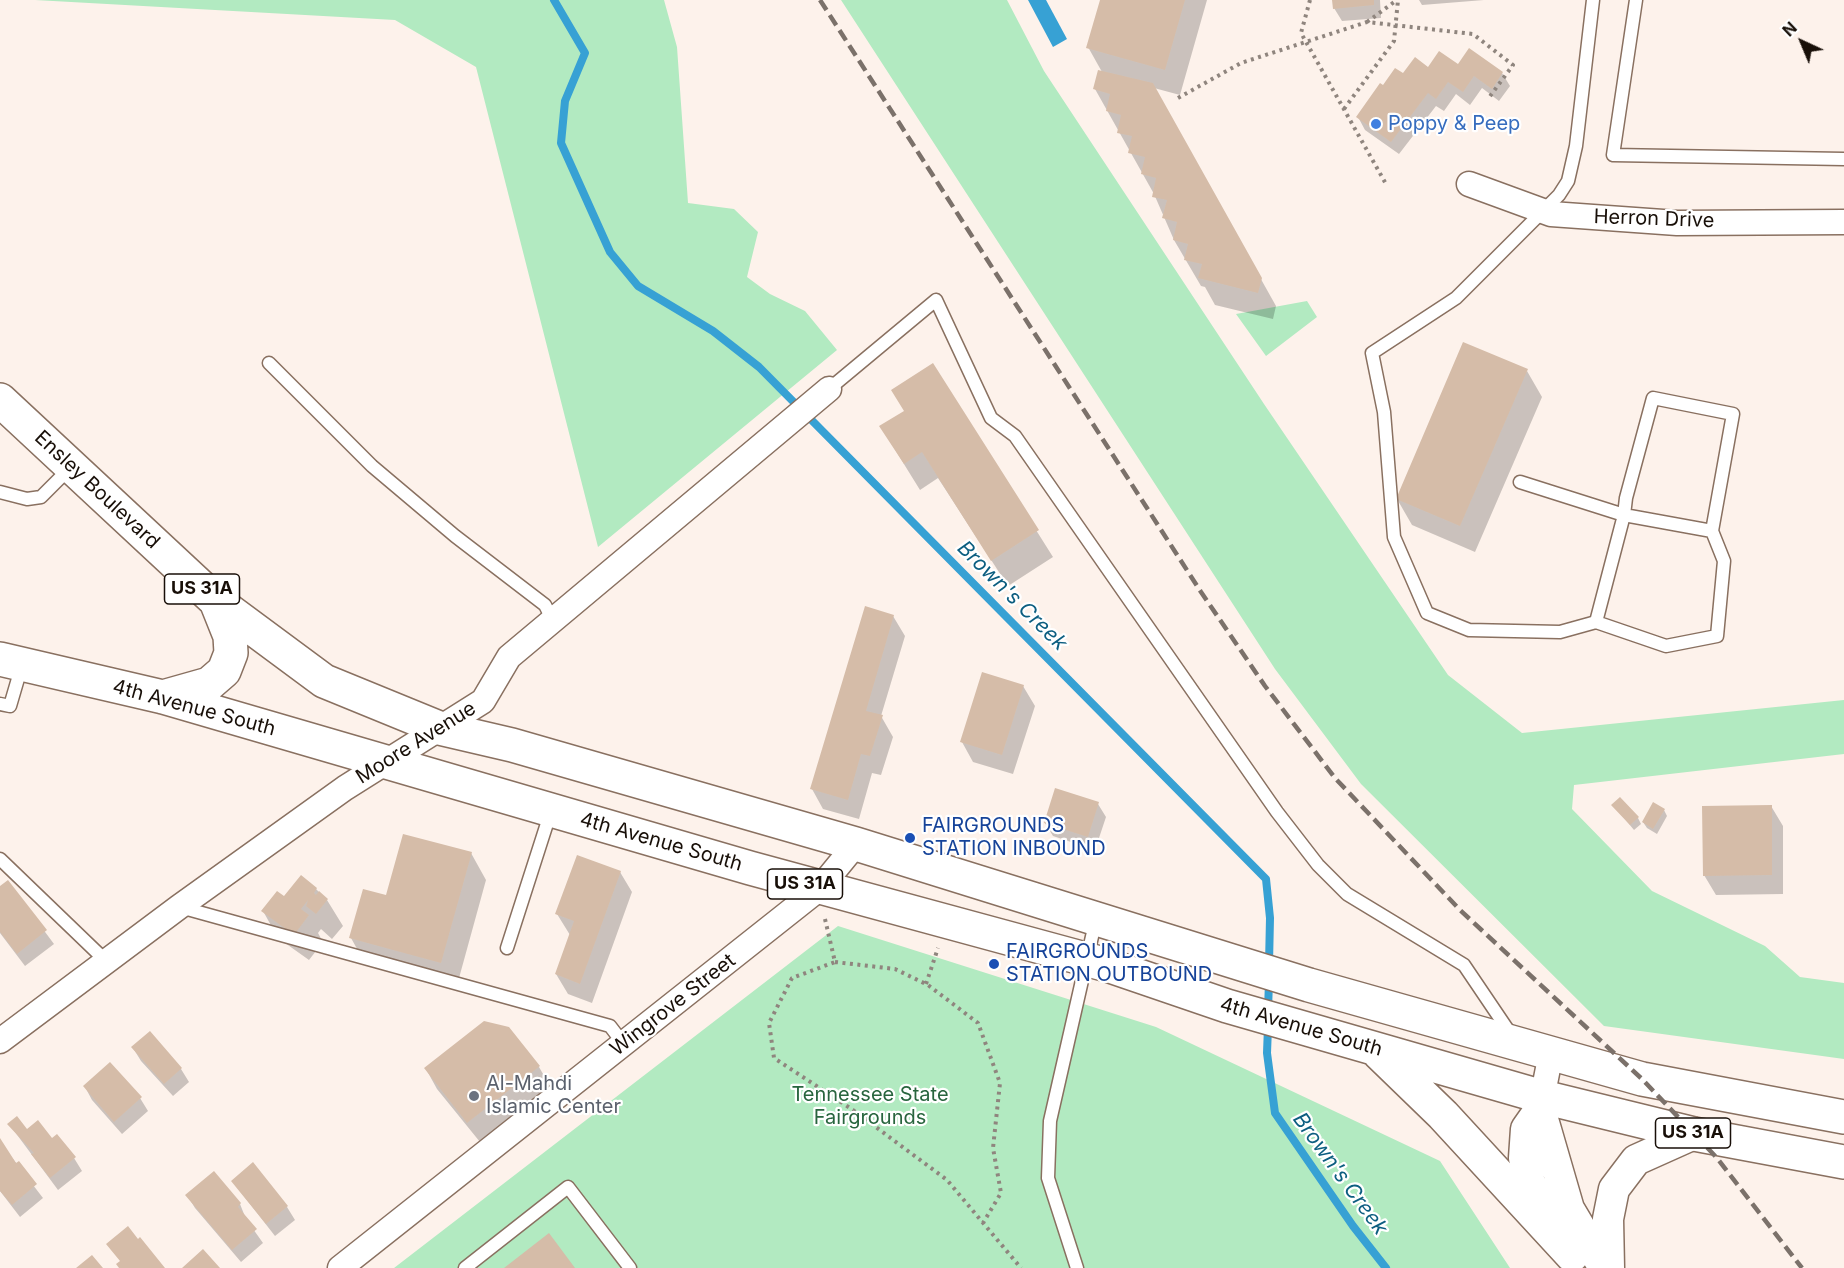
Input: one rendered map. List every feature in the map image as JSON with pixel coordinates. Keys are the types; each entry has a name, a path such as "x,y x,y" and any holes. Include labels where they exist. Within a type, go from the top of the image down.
{"main road":[{"name":"Ensley Boulevard","path":"0,400 216,602 324,681 439,728"},
{"path":"163,697 209,684 224,671 231,653 230,636 216,602"},
{"name":"4th Avenue South","path":"11,662 163,697 551,810 822,903 1087,960 1227,1006 1373,1047 1542,1103 1844,1162"},
{"name":"US 31A","path":"439,728 512,745 856,844 1308,985 1642,1079 1844,1117"},
{"path":"1373,1047 1443,1114 1577,1262"}],"street":[{"name":"Herron Drive","path":"1469,184 1542,212 1677,222 1844,222"},
{"name":"Moore Avenue","path":"0,1041 179,907 384,761 483,701 508,657 829,389"},
{"name":"Wingrove Street","path":"340,1268 623,1043 822,903 856,844"},
{"path":"1551,1053 1542,1103 1526,1129 1524,1158 1537,1200 1577,1262"},
{"path":"1542,1103 1558,1179 1569,1209 1604,1268"},
{"path":"1609,1268 1608,1219 1614,1189 1636,1160 1694,1134"}],"lane":[{"path":"1593,0 1576,146 1568,182 1542,212 1456,298 1372,353 1384,412 1394,537 1427,614 1469,630 1560,632 1596,622 1666,646 1717,636 1724,561 1712,531 1733,414 1653,398 1596,622"},
{"path":"1636,0 1613,155 1844,159"},
{"path":"829,389 936,300 991,418 1015,436 1283,821 1318,866 1347,894 1464,965 1517,1043"},
{"path":"269,363 372,466 455,536 545,605 553,621"},
{"path":"0,492 27,499 41,497 71,466"},
{"path":"1520,482 1624,515 1712,531"},
{"path":"0,704 10,706 11,662"},
{"path":"507,948 551,810"},
{"path":"0,859 106,961"},
{"path":"179,907 610,1026 623,1043"},
{"path":"1077,1268 1048,1178 1050,1121 1096,918"},
{"path":"465,1268 568,1187 630,1268"}],"path":[{"path":"1310,0 1301,33 1386,184"},
{"path":"1178,98 1241,63 1366,22 1398,0"},
{"path":"1344,110 1394,41 1398,0"},
{"path":"1366,22 1473,34 1513,65 1488,99"},
{"path":"822,903 836,963"},
{"path":"926,984 939,946"},
{"path":"983,1223 1001,1193 993,1148 1000,1083 978,1023 926,984 895,969 836,963 792,978 769,1023 774,1058 854,1110 947,1180 983,1223 1021,1268"}],"green space":[{"path":"35,0 664,0 677,47 688,203 734,209 758,232 747,277 770,294 805,311 837,350 598,547 476,67 395,20"},
{"path":"841,0 1007,0 1044,71 1264,404 1448,675 1522,733 1844,700 1844,754 1574,785 1572,809 1652,891 1765,946 1800,977 1844,983 1844,1059 1604,1026 1361,784 1275,669"},
{"path":"1307,301 1317,317 1266,356 1236,314"},
{"name":"Tennessee State Fairgrounds","path":"838,926 1156,1027 1440,1161 1510,1268 394,1268"}],"water":[{"path":"1028,0 1046,0 1067,39 1053,47"}],"building":[{"path":"1100,0 1185,0 1165,70 1086,48"},
{"path":"1332,0 1374,0 1374,5 1333,9"},
{"path":"1469,48 1503,72 1492,89 1474,76 1463,92 1448,82 1436,99 1428,93 1391,142 1356,117 1380,83 1383,85 1395,68 1403,73 1415,57 1428,67 1439,51 1458,64"},
{"path":"1098,70 1153,83 1262,278 1258,293 1198,278 1202,264 1184,260 1188,244 1173,240 1177,222 1162,218 1167,200 1152,197 1156,178 1141,174 1145,157 1128,153 1132,136 1117,133 1121,115 1106,111 1110,94 1093,89"},
{"path":"1463,342 1528,369 1460,526 1396,499"},
{"path":"933,363 1039,530 991,561 922,452 904,464 879,426 904,411 891,390"},
{"path":"865,606 894,615 866,711 883,715 870,756 861,754 848,800 810,789"},
{"path":"982,672 1024,685 1002,755 960,742"},
{"path":"1055,788 1099,802 1088,837 1044,823"},
{"path":"1620,797 1639,817 1630,825 1611,805"},
{"path":"1653,802 1665,809 1653,829 1642,822"},
{"path":"1772,805 1772,875 1703,876 1702,806"},
{"path":"403,834 472,852 441,963 349,938 363,889 386,895"},
{"path":"577,855 621,871 580,984 555,974 574,921 555,914"},
{"path":"301,875 317,888 314,893 316,895 319,891 328,899 316,914 306,906 308,900 301,909 309,915 294,935 261,911 277,891 284,896"},
{"path":"8,880 47,930 17,954 0,932 0,886"},
{"name":"Al-Mahdi Islamic Center","path":"484,1021 509,1027 540,1066 467,1123 424,1068"},
{"path":"150,1031 182,1068 164,1084 131,1047"},
{"path":"110,1062 142,1097 114,1122 83,1086"},
{"path":"17,1116 27,1129 38,1120 52,1138 57,1134 76,1157 50,1178 31,1154 34,1153 7,1124"},
{"path":"0,1138 16,1163 19,1161 37,1184 12,1205 0,1191"},
{"path":"253,1162 288,1206 266,1224 231,1181"},
{"path":"214,1171 241,1203 238,1207 257,1229 232,1250 185,1195"},
{"path":"128,1226 165,1268 119,1268 116,1264 120,1261 106,1244"},
{"path":"549,1233 575,1268 504,1268"},
{"path":"203,1249 220,1268 182,1268"},
{"path":"92,1255 103,1268 76,1268"}],"waterway":[{"name":"Brown's Creek","path":"554,0 585,53 565,101 561,143 610,252 638,286 713,331 759,367 1266,879 1270,918 1269,964"},
{"name":"Brown's Creek","path":"1268,1009 1269,982"},
{"name":"Brown's Creek","path":"1268,1027 1267,1053 1275,1113 1353,1226 1386,1268"}],"railway":[{"path":"820,0 1201,592 1265,686 1335,778 1460,910 1642,1079 1717,1158 1802,1268"}],"place":[{"name":"Poppy & Peep","path":"1376,124"},
{"name":"FAIRGROUNDS STATION INBOUND","path":"910,838"},
{"name":"FAIRGROUNDS STATION OUTBOUND","path":"994,964"},
{"name":"Al-Mahdi Islamic Center","path":"474,1096"}]}
